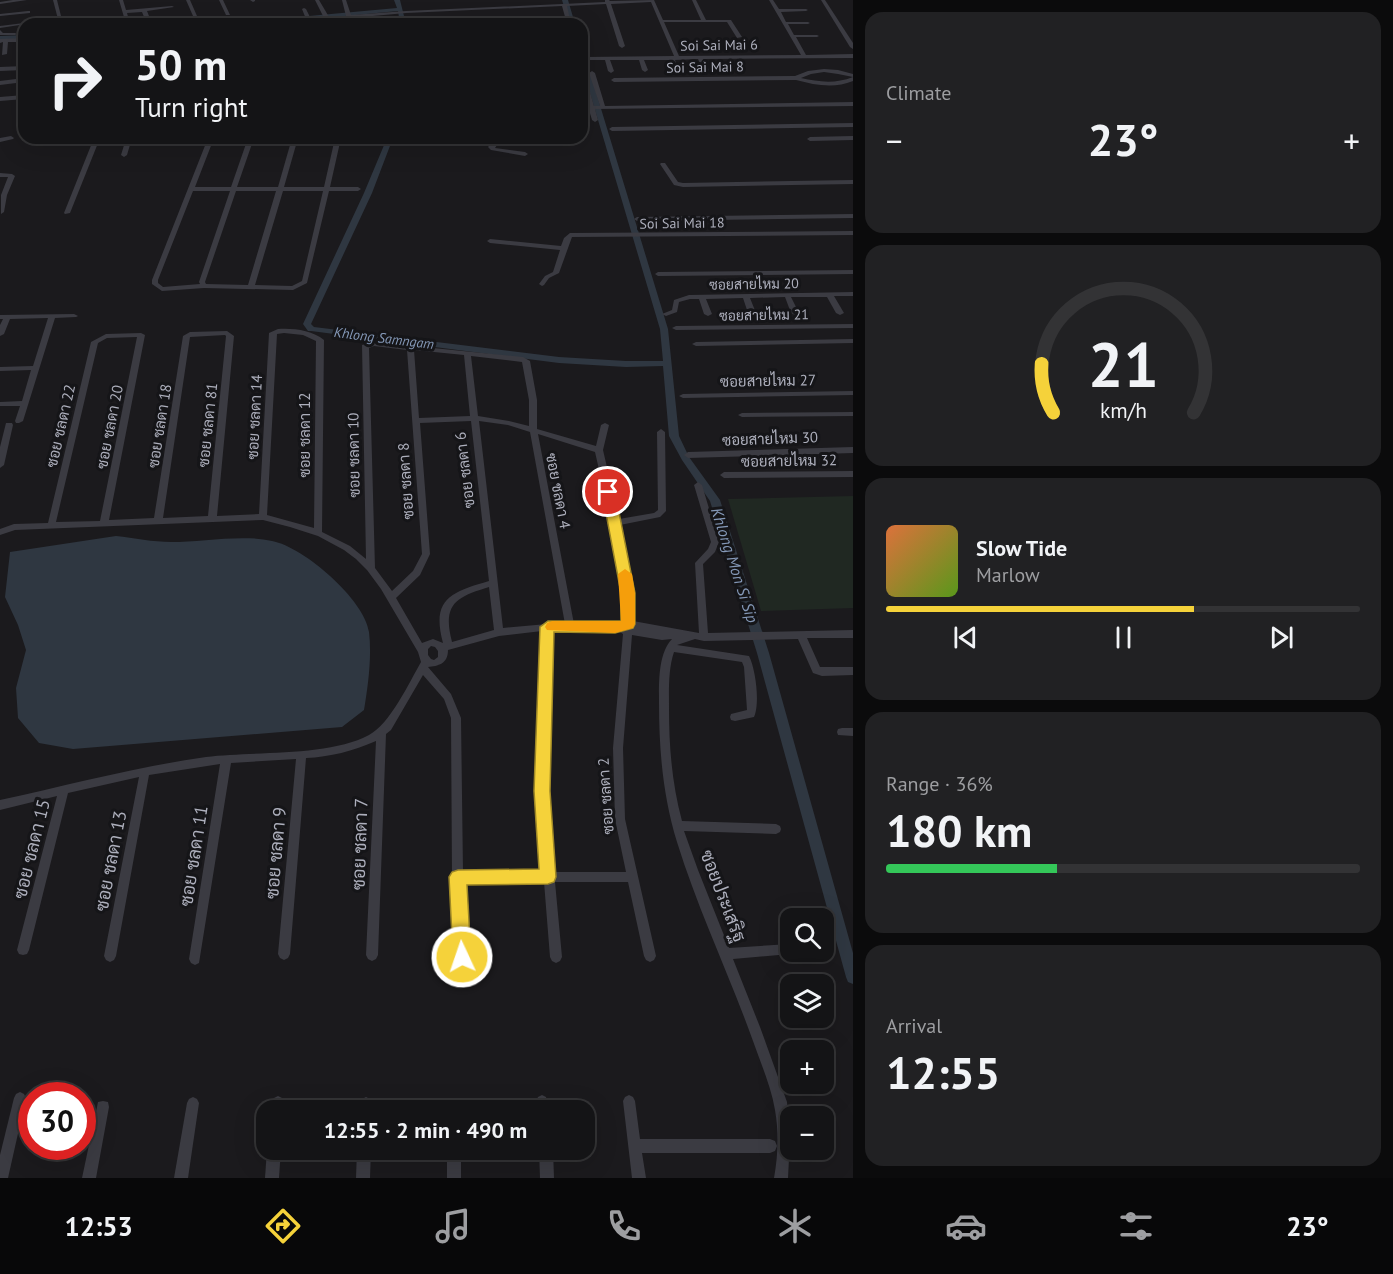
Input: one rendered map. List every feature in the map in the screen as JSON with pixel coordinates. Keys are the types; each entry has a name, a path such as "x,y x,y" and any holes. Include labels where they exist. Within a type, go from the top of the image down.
{"street":[{"path":"0,3 25,0"},
{"path":"56,0 60,18"},
{"path":"121,0 126,18"},
{"path":"188,0 195,15"},
{"path":"221,0 228,14"},
{"path":"316,0 326,17"},
{"path":"344,0 349,14"},
{"path":"472,0 476,9"},
{"path":"519,0 522,7"},
{"path":"318,18 349,14 652,0 674,58 676,70"},
{"path":"694,0 704,21"},
{"path":"771,0 804,56"},
{"path":"823,0 853,47"},
{"path":"607,1 622,46"},
{"path":"565,5 568,18"},
{"path":"124,12 172,7"},
{"path":"304,9 308,18"},
{"path":"144,10 147,18"},
{"path":"777,11 806,10"},
{"path":"0,15 28,12"},
{"path":"661,21 729,21 739,37"},
{"path":"785,23 808,22"},
{"path":"15,34 2,34 0,29 18,26"},
{"path":"792,36 817,36"},
{"path":"4,54 3,41 18,40"},
{"name":"Soi Sai Mai 6","path":"588,59 853,56"},
{"path":"641,58 645,70"},
{"path":"700,58 706,70"},
{"path":"607,59 610,71"},
{"path":"0,69 18,68"},
{"name":"Soi Sai Mai 8","path":"614,80 796,78 818,84 844,84 853,77 837,70 809,71 796,78"},
{"path":"592,73 602,108"},
{"path":"0,82 18,80"},
{"path":"588,94 595,120"},
{"path":"0,99 18,98"},
{"path":"588,108 853,104"},
{"path":"612,129 853,125"},
{"path":"658,128 661,139"},
{"path":"0,140 10,138"},
{"path":"810,139 853,138"},
{"path":"67,213 90,144"},
{"path":"123,155 127,144"},
{"path":"209,144 155,284 162,289 204,286 292,288 305,282 337,144"},
{"path":"204,286 202,282 231,190 249,144"},
{"path":"251,288 293,144"},
{"path":"492,144 493,149 525,154"},
{"path":"663,164 676,184 683,185 853,182"},
{"path":"0,175 12,176 2,195 2,212"},
{"path":"191,189 358,189"},
{"path":"637,219 853,216"},
{"name":"Soi Sai Mai 18","path":"564,248 567,237 570,235 853,233"},
{"path":"490,241 564,248 556,273 542,284"},
{"path":"658,274 853,272"},
{"name":"ซอยสายไหม 20","path":"666,314 675,311 676,301 689,297 853,294"},
{"path":"787,295 795,313"},
{"path":"830,295 840,313"},
{"path":"701,296 708,314"},
{"path":"746,296 752,313"},
{"path":"19,421 52,316"},
{"path":"0,334 3,317 74,316"},
{"name":"ซอยสายไหม 21","path":"676,328 853,326"},
{"name":"ซอย ชลดา 14","path":"263,517 273,333 288,332 318,338"},
{"name":"ซอย ชลดา 18","path":"158,521 188,334 230,334"},
{"name":"ซอย ชลดา 81","path":"212,519 230,334"},
{"name":"ซอย ชลดา 22","path":"51,526 94,344 102,336 141,335"},
{"name":"ซอย ชลดา 20","path":"104,524 141,335"},
{"name":"ซอย ชลดา 12","path":"318,338 320,340 318,533"},
{"path":"696,344 853,341"},
{"name":"ซอย ชลดา 10","path":"371,568 365,347 370,344 410,347"},
{"path":"410,347 467,353"},
{"name":"ซอย ชลดา 8","path":"390,598 411,579 423,564 426,554 410,347"},
{"name":"ซอย ชลดา 4","path":"467,353 525,360 533,400 533,429 570,627"},
{"name":"ซอย ชลดา 6","path":"467,353 500,632"},
{"path":"0,369 35,368"},
{"name":"ซอยสายไหม 27","path":"683,396 853,393"},
{"path":"0,404 24,403"},
{"path":"742,415 853,414"},
{"path":"416,421 474,418 533,429 599,450 605,425"},
{"path":"0,465 9,425"},
{"path":"615,523 657,515 662,511 661,432"},
{"name":"ซอย ชลดา 2","path":"599,450 628,593 628,628 618,748 620,819 650,956"},
{"name":"ซอยสายไหม 30","path":"688,455 853,450"},
{"name":"ซอยสายไหม 32","path":"724,476 853,474"},
{"path":"695,636 699,562 712,550 715,542 698,485"},
{"path":"0,532 14,527 263,517 294,524 331,538 371,568 422,650"},
{"path":"0,805 145,771 226,759 301,755 342,749 381,734 425,665 437,662 444,656 446,647 442,623 444,611 459,595 493,583"},
{"path":"548,627 542,791 556,957"},
{"path":"462,957 458,877 456,718 448,697 421,656 424,646 434,644 446,647 500,632 548,627 628,628 672,637 853,634"},
{"path":"801,635 816,670 822,672 853,671"},
{"path":"695,636 674,642 670,648 746,659 749,667 752,710 750,714 735,717"},
{"name":"ซอยประเสริฐ","path":"670,648 664,685 668,788 678,826 780,1101 784,1138 781,1178"},
{"name":"ซอย ชลดา 7","path":"372,955 381,734"},
{"name":"ซอย ชลดา 9","path":"284,954 301,755"},
{"name":"ซอย ชลดา 11","path":"195,958 226,759"},
{"name":"ซอย ชลดา 13","path":"110,956 145,771"},
{"name":"ซอย ชลดา 15","path":"23,950 63,791"},
{"path":"678,826 776,830"},
{"path":"458,877 632,877"},
{"path":"726,954 780,950"},
{"path":"629,1101 639,1178"},
{"path":"181,1178 193,1103"},
{"path":"1,1178 18,1106"},
{"path":"89,1178 103,1107"},
{"path":"635,1146 770,1146"},
{"path":"272,1178 273,1160"},
{"path":"363,1178 364,1160"},
{"path":"454,1160 454,1178"},
{"path":"547,1160 548,1178"}],"shaded area":[{"path":"853,496 853,608 761,611 728,499"},
{"path":"116,536 171,542 235,538 261,539 285,545 316,564 345,591 365,619 369,632 370,651 364,710 342,727 73,749 39,743 18,718 16,688 26,650 5,597 10,552"}],"waterway":[{"name":"Khlong Samngam","path":"397,0 400,9"},
{"name":"Khlong Mon Si Sip","path":"565,0 570,18"},
{"name":"Khlong Samngam","path":"306,18 400,9"},
{"name":"Khlong Samngam","path":"400,9 402,18"},
{"name":"Khlong Samngam","path":"0,38 18,37"},
{"name":"Khlong Mon Si Sip","path":"588,76 664,329 674,436 685,458 715,500 763,653 853,977"},
{"name":"Khlong Samngam","path":"388,144 368,193 307,324 311,329 559,360 626,364 667,363"}],"slow traffic":[{"path":"552,627 615,627 628,624 628,593 625,574"}],"route":[{"path":"462,957 458,877 548,877 542,791 548,627 615,627 628,624 628,593 622,553 608,492"}]}
